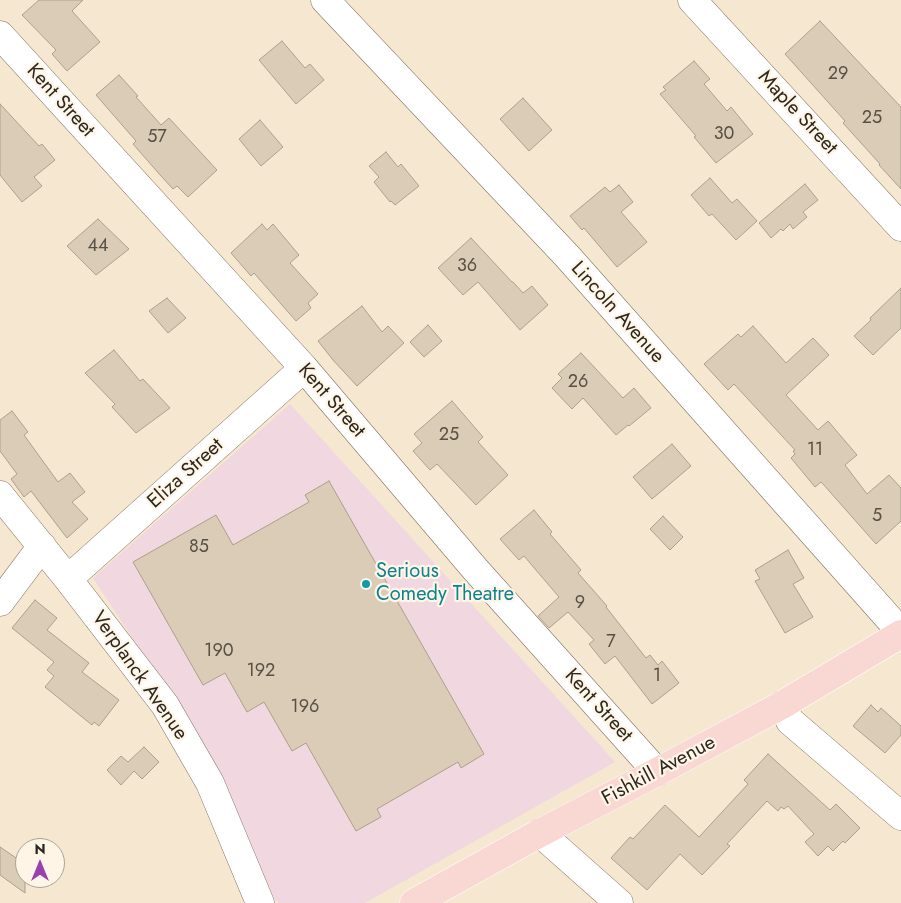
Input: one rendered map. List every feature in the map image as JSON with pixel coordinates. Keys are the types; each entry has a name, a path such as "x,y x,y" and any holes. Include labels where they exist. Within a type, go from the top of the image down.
{"main road":[{"name":"Fishkill Avenue","path":"414,903 540,833 782,705 901,633"}],"street":[{"name":"Lincoln Avenue","path":"326,0 567,256 901,633"},
{"name":"Maple Street","path":"692,0 901,227"},
{"name":"Kent Street","path":"0,35 304,368 475,569 657,772"},
{"name":"Eliza Street","path":"68,579 304,368"},
{"name":"Verplanck Avenue","path":"0,495 68,579 164,705 210,783 260,903"},
{"path":"0,602 42,546"},
{"path":"782,705 790,721 901,816"},
{"path":"540,833 619,903"}],"shaded area":[{"path":"290,404 615,762 365,903 279,903 275,900 197,736 93,578"}],"building":[{"path":"39,0 83,0 72,11 100,42 67,71 52,54 56,50 22,15"},
{"path":"820,21 901,107 901,189 843,123 845,121 785,54"},
{"path":"282,41 305,68 310,64 324,80 296,104 259,60"},
{"path":"694,61 710,79 704,84 727,111 731,107 753,134 716,163 660,94 666,90 663,87"},
{"path":"119,75 161,125 169,118 217,170 188,197 177,186 173,189 161,176 133,144 136,141 96,95"},
{"path":"523,98 552,130 529,151 500,119"},
{"path":"0,104 39,146 42,144 55,160 34,177 42,186 22,202 0,175"},
{"path":"260,120 283,147 261,166 239,139"},
{"path":"386,152 398,167 401,164 419,186 395,205 390,202 374,182 379,177 369,166"},
{"path":"710,178 732,203 737,199 757,221 736,240 712,214 709,216 691,195"},
{"path":"805,184 818,200 803,212 807,217 793,229 790,224 771,238 759,223"},
{"path":"619,185 633,202 621,212 647,242 617,267 584,228 582,230 570,216 605,187 610,192"},
{"path":"98,219 129,249 96,275 67,246"},
{"path":"262,224 267,230 273,224 299,255 290,263 318,294 308,303 311,308 296,321 254,273 251,276 231,253"},
{"path":"471,238 523,293 532,286 548,305 520,330 478,282 463,295 438,268"},
{"path":"901,288 901,328 873,355 854,336"},
{"path":"167,298 186,318 168,333 149,311"},
{"path":"362,306 382,332 388,326 404,343 357,386 318,341"},
{"path":"428,325 442,341 424,357 410,342"},
{"path":"753,326 786,363 813,338 829,355 786,395 818,430 828,421 857,455 845,465 867,494 889,475 901,488 901,521 876,544 821,482 815,487 791,458 795,454 793,451 795,450 734,384 728,390 704,364 738,334 741,337"},
{"path":"114,350 140,381 143,379 170,408 136,433 112,407 115,404 85,373"},
{"path":"581,353 623,398 634,388 651,408 616,435 583,398 572,409 552,388 562,378 558,374"},
{"path":"452,401 483,437 478,442 508,475 476,505 437,464 430,470 413,451 422,443 414,434"},
{"path":"12,411 28,432 24,435 58,482 70,473 85,492 72,502 88,519 67,538 31,491 24,497 11,479 17,474 0,451 0,420"},
{"path":"672,444 691,466 652,499 633,477"},
{"path":"329,481 484,754 461,768 458,762 377,809 381,817 356,831 306,743 292,751 264,702 247,712 225,673 203,685 133,562 216,515 233,545 309,502 305,495"},
{"path":"534,510 552,532 550,534 581,570 578,573 607,606 646,658 650,655 658,665 662,661 679,683 652,704 615,656 605,664 589,644 594,640 568,612 549,628 538,616 559,597 524,556 519,560 500,539"},
{"path":"663,516 683,537 670,550 650,529"},
{"path":"788,550 804,578 793,584 813,617 785,633 755,581 760,579 755,570"},
{"path":"35,600 57,618 47,630 89,663 82,672 119,700 99,726 94,722 92,725 45,687 54,676 47,670 54,662 12,628"},
{"path":"871,705 878,712 881,708 901,726 901,735 885,753 853,726"},
{"path":"144,747 159,762 142,779 134,771 121,785 107,770 121,756 128,762"},
{"path":"768,754 830,810 836,804 860,828 845,843 843,841 833,851 828,846 818,856 805,842 814,834 788,806 784,809 781,807 778,811 767,801 727,844 730,846 702,875 680,854 647,890 611,858 630,837 633,839 665,805 699,837 748,784 744,780"},
{"path":"0,847 15,857 15,886 0,875"},
{"path":"18,888 25,888 25,893"}],"place":[{"name":"Serious Comedy Theatre","path":"366,584"}]}
